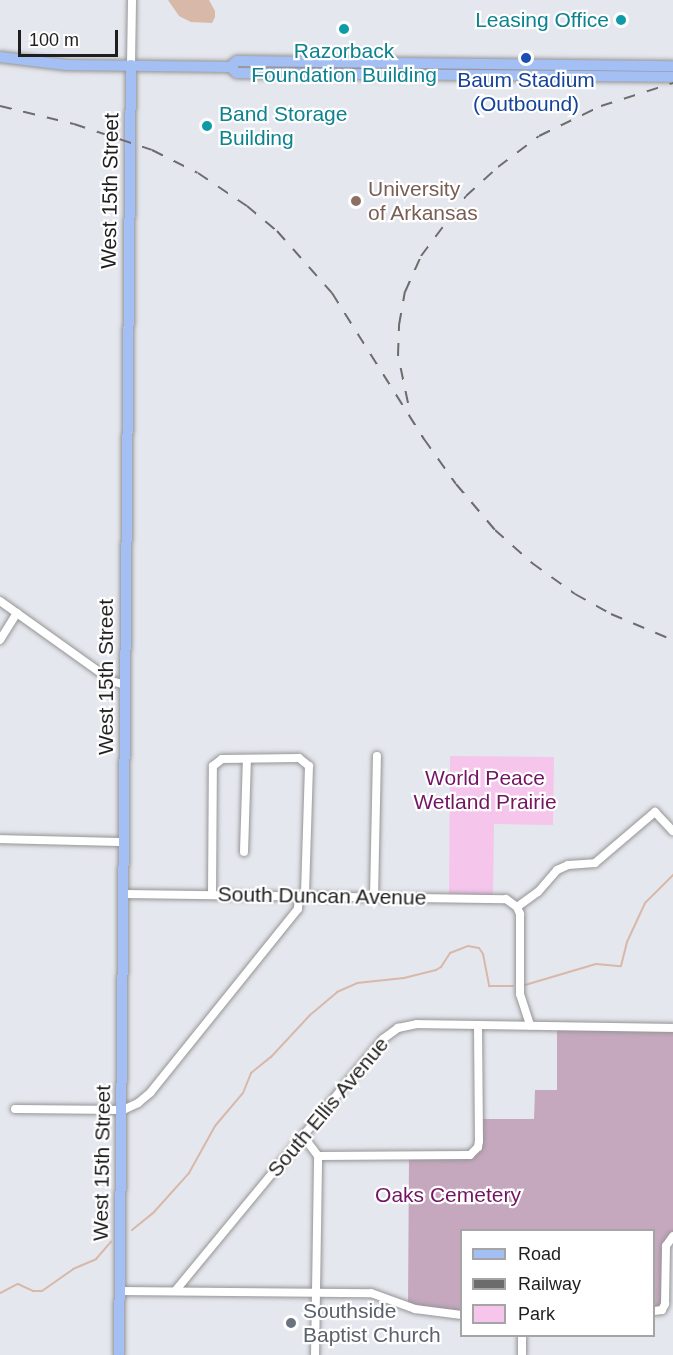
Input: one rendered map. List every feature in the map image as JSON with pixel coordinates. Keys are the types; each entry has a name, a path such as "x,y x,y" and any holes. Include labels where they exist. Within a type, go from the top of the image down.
{"main road":[{"path":"0,57 46,64 230,66 237,61 673,66"},
{"name":"West 15th Street","path":"119,1355 131,65"},
{"path":"230,66 237,73 673,77"}],"street":[{"name":"West 15th Street","path":"131,65 132,0"},
{"path":"0,601 112,681 125,685"},
{"path":"0,640 17,613"},
{"path":"374,897 377,756"},
{"path":"15,1109 123,1110 138,1103 150,1093 298,909 302,896 309,766 299,758 222,759 213,766 212,895"},
{"path":"244,852 247,759"},
{"path":"530,1026 520,994 520,914 517,907 538,892 556,870 568,865 595,863 655,812 673,831"},
{"path":"0,839 125,842"},
{"name":"South Duncan Avenue","path":"125,894 506,899 517,907"},
{"name":"South Ellis Avenue","path":"176,1290 389,1033 407,1025 673,1028"},
{"path":"318,1156 465,1156 475,1152 479,1141 478,1025"},
{"path":"303,1136 318,1156 315,1355"},
{"path":"658,1311 665,1304 666,1246 672,1236"},
{"path":"120,1291 371,1293 415,1309 460,1315"},
{"path":"522,1337 522,1355"}],"green space":[{"name":"World Peace Wetland Prairie","path":"450,756 554,757 553,825 494,824 493,899 449,898"},
{"name":"Oaks Cemetery","path":"557,1026 673,1028 673,1236 668,1241 665,1304 655,1310 655,1229 460,1229 460,1315 408,1306 409,1156 475,1152 479,1119 534,1119 535,1090 557,1090"}],"shaded area":[{"path":"168,0 209,0 215,11 215,17 212,23 191,22 179,16"}],"waterway":[{"path":"525,985 596,964 621,966 627,942 645,903 673,875"},
{"path":"132,1230 154,1212 189,1173 215,1126 243,1093 251,1073 271,1057 310,1015 337,992 357,983 404,978 436,970 441,967 450,953 468,946 479,948 483,954 489,986 513,986"},
{"path":"0,1293 18,1284 33,1291 42,1291 73,1269 96,1259 111,1242"}],"railway":[{"path":"408,403 398,355 399,325 405,292 421,256 466,196 498,167 539,136 601,106 673,83"},
{"path":"0,106 74,124 152,150 198,173 247,206 277,231 332,293 424,439 456,484 495,530 532,563 575,594 611,614 673,640"}],"place":[{"name":"Leasing Office","path":"621,20"},
{"name":"Razorback Foundation Building","path":"344,29"},
{"name":"Baum Stadium (Outbound)","path":"526,58"},
{"name":"Band Storage Building","path":"207,126"},
{"name":"University of Arkansas","path":"356,201"},
{"name":"Southside Baptist Church","path":"291,1323"}]}
